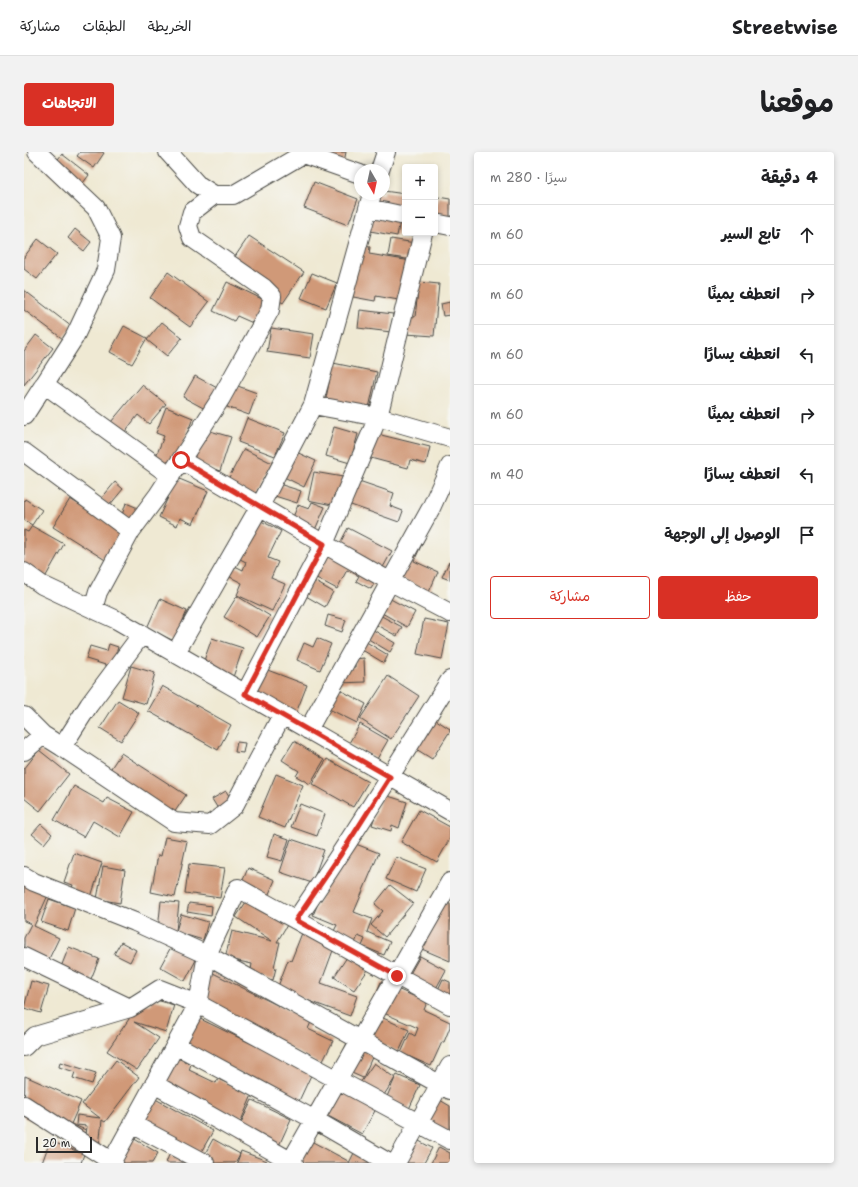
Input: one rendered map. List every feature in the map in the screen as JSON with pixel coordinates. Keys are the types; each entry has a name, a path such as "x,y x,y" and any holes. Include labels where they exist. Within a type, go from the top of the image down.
{"street":[{"path":"24,416 29,395 44,384 74,338 106,270 111,238 96,208 37,152"},
{"path":"168,152 197,184 214,195 233,195 303,154 354,172"},
{"path":"382,164 386,152"},
{"path":"93,609 98,592 132,531 158,496 221,398 270,310 272,296 264,288 192,238 188,226 192,212 214,195"},
{"path":"175,654 260,506 313,405 370,201 402,215"},
{"path":"438,224 450,226"},
{"path":"245,694 324,544 378,417 422,236"},
{"path":"44,384 171,476"},
{"path":"313,405 378,417 450,438"},
{"path":"24,452 132,531"},
{"path":"181,460 324,544 450,613"},
{"path":"308,730 431,508 450,466"},
{"path":"24,572 42,585 117,620 142,634 450,812"},
{"path":"62,747 90,705 142,634"},
{"path":"296,920 341,854 450,680"},
{"path":"24,716 43,735 174,822 210,825 234,806 282,715"},
{"path":"24,751 43,735"},
{"path":"24,876 34,882 135,922 207,955 445,1087"},
{"path":"154,1084 292,1162 314,1120 450,882"},
{"path":"24,1105 112,1163 198,1004 207,955 238,888 450,1005"},
{"path":"24,957 130,1008"},
{"path":"28,1038 130,1008 160,989 198,1004 450,1140"},
{"path":"176,1045 314,1120 389,1163"},
{"path":"396,1163 418,1123 445,1087 450,1066"},
{"path":"132,1124 205,1163"}],"building":[{"path":"80,152 104,153 94,168 77,156"},
{"path":"319,152 346,152 344,162"},
{"path":"62,154 89,175 75,194 48,172"},
{"path":"314,182 354,197 354,200 358,200 348,225 304,208"},
{"path":"390,192 402,194 402,210 397,236 365,230 371,200 390,200"},
{"path":"438,197 450,199 450,234 438,232"},
{"path":"75,229 91,242 84,251 68,238"},
{"path":"249,236 304,272 283,303 228,267"},
{"path":"38,239 57,254 37,279 24,269 24,257"},
{"path":"391,239 415,243 412,260 388,256"},
{"path":"358,245 370,247 369,254 411,261 404,301 376,296 375,301 348,296"},
{"path":"168,272 209,302 190,327 150,298"},
{"path":"312,273 337,283 326,308 301,298"},
{"path":"227,282 266,301 255,324 237,316 234,321 213,311"},
{"path":"419,282 439,284 434,336 406,334 408,316 415,317"},
{"path":"24,290 72,327 63,339 24,310"},
{"path":"450,302 450,315 443,316 441,304"},
{"path":"360,310 393,314 391,332 358,328"},
{"path":"162,322 182,338 167,356 147,340"},
{"path":"124,326 147,338 132,364 110,352"},
{"path":"271,328 314,334 310,358 267,352"},
{"path":"36,335 53,348 24,385 24,351"},
{"path":"333,363 377,372 367,417 324,408"},
{"path":"195,376 219,389 207,410 183,397"},
{"path":"142,385 166,404 149,424 138,415 124,433 111,422"},
{"path":"235,385 257,393 249,415 227,407"},
{"path":"166,407 193,418 172,472 153,464 164,436 156,433"},
{"path":"247,418 285,433 275,456 238,442"},
{"path":"334,427 358,434 350,463 326,456"},
{"path":"203,429 231,437 220,471 193,463"},
{"path":"373,433 430,447 426,464 410,460 408,468 367,457"},
{"path":"244,449 272,463 254,497 226,483"},
{"path":"294,451 316,461 304,487 282,476"},
{"path":"314,472 343,477 340,496 334,495 332,505 308,500"},
{"path":"177,478 208,491 193,524 180,518 177,526 159,517"},
{"path":"356,480 394,493 390,506 403,511 399,522 348,504"},
{"path":"115,482 123,489 109,506 101,499"},
{"path":"279,484 301,491 297,503 275,496"},
{"path":"25,499 42,510 32,525 24,520"},
{"path":"70,499 128,535 110,563 53,527"},
{"path":"312,502 325,507 314,532 291,522 298,505 309,509"},
{"path":"126,503 138,508 133,520 122,515"},
{"path":"255,518 281,531 268,558 278,562 271,578 285,584 272,611 237,595 242,583 228,576 233,565 243,570 246,562 236,557"},
{"path":"32,526 64,544 42,583 24,573 24,530 28,532"},
{"path":"348,528 392,551 371,589 356,581 359,576 347,570 337,589 309,574 325,543 337,549"},
{"path":"426,535 414,561 438,572 429,592 392,575"},
{"path":"449,562 450,563 450,580 442,577"},
{"path":"307,577 333,592 325,607 299,592"},
{"path":"379,593 415,612 407,627 371,607"},
{"path":"237,596 270,616 257,637 224,617"},
{"path":"160,599 187,611 174,641 147,628"},
{"path":"374,612 402,627 397,636 369,621"},
{"path":"328,615 346,620 342,632 325,626"},
{"path":"424,619 449,624 442,659 417,654"},
{"path":"365,625 395,643 390,652 360,634"},
{"path":"358,637 388,655 384,663 354,645"},
{"path":"212,638 243,648 231,683 200,672"},
{"path":"317,638 331,644 320,670 297,660 304,643 313,647"},
{"path":"109,644 118,647 112,667 86,659 90,646 107,651"},
{"path":"364,658 365,682 339,683 338,668 355,667 355,659"},
{"path":"131,666 155,673 146,704 122,697"},
{"path":"257,666 307,685 296,713 246,693"},
{"path":"388,676 419,696 391,739 360,719"},
{"path":"331,685 366,704 357,723 321,705"},
{"path":"162,686 231,725 218,750 148,711"},
{"path":"118,700 139,713 121,741 100,728"},
{"path":"424,712 450,729 432,759 405,742"},
{"path":"360,724 388,740 377,759 349,743"},
{"path":"294,741 324,760 310,784 296,776 299,771 282,760"},
{"path":"237,742 245,743 243,753 235,752"},
{"path":"39,750 69,774 40,811 24,798 24,769"},
{"path":"121,753 186,795 170,819 105,777"},
{"path":"327,759 368,782 353,807 312,784"},
{"path":"276,774 303,785 285,828 258,817"},
{"path":"74,786 104,803 107,798 134,812 120,837 93,821 84,837 54,820"},
{"path":"226,791 234,804 220,812 212,799"},
{"path":"382,794 407,802 399,828 392,825 391,831 372,825"},
{"path":"300,804 325,814 317,836 291,827"},
{"path":"419,810 450,827 450,838 437,862 401,842"},
{"path":"41,824 52,834 44,844 32,834"},
{"path":"274,834 289,839 282,861 267,857"},
{"path":"165,837 187,841 175,897 151,892 158,855 161,856"},
{"path":"291,839 324,850 312,883 280,872"},
{"path":"348,841 379,853 354,912 372,919 367,932 390,942 384,955 362,946 365,939 358,936 355,943 333,933 337,925 313,915 330,876"},
{"path":"74,853 102,863 88,906 68,900 73,885 64,882"},
{"path":"396,857 426,869 416,892 386,879"},
{"path":"189,864 225,868 220,898 185,893"},
{"path":"103,866 125,870 120,903 97,899"},
{"path":"248,868 275,880 265,903 238,892"},
{"path":"24,882 49,893 34,926 59,938 46,965 24,954 24,938 31,924 24,921"},
{"path":"390,885 413,903 385,937 371,925 383,911 375,904"},
{"path":"432,896 450,904 450,961 410,944"},
{"path":"49,899 75,908 68,931 41,922"},
{"path":"248,899 287,925 277,942 280,942 274,967 276,968 273,980 250,975 252,964 225,958 232,931 272,941 236,917"},
{"path":"161,901 179,903 176,931 181,914 208,922 203,940 176,932 158,930"},
{"path":"189,903 212,906 211,916 187,912"},
{"path":"302,933 335,945 321,983 357,996 350,1016 277,989 288,960 291,961"},
{"path":"121,942 136,950 130,962 114,954"},
{"path":"172,945 197,958 185,981 160,967"},
{"path":"69,947 99,959 89,984 59,972"},
{"path":"349,954 370,967 354,990 334,977"},
{"path":"420,956 446,970 433,994 407,979"},
{"path":"211,972 311,1022 308,1029 333,1041 321,1065 197,998"},
{"path":"443,979 450,982 450,1003 435,996"},
{"path":"31,981 49,986 41,1013 24,1008"},
{"path":"381,982 427,1002 424,1010 450,1022 450,1027 444,1042 442,1042 431,1066 401,1053 410,1033 415,1036 418,1028 370,1007"},
{"path":"153,999 174,1005 166,1032 134,1022 159,1038 137,1070 107,1051 129,1019 134,1001 151,1005"},
{"path":"368,1011 409,1030 399,1052 358,1034"},
{"path":"190,1014 312,1073 299,1101 176,1042"},
{"path":"347,1043 373,1055 363,1078 336,1066"},
{"path":"163,1052 191,1064 189,1070 216,1083 218,1079 252,1095 240,1123 149,1082"},
{"path":"116,1060 139,1077 105,1122 102,1120 99,1147 85,1145 87,1126 76,1125 77,1115 100,1118 82,1104"},
{"path":"60,1062 96,1073 92,1084 73,1078 75,1072 59,1067"},
{"path":"374,1063 395,1078 382,1098 360,1083"},
{"path":"397,1075 420,1085 409,1109 386,1099"},
{"path":"25,1076 81,1101 71,1124 86,1130 81,1141 24,1117"},
{"path":"327,1082 376,1109 362,1134 313,1108"},
{"path":"141,1091 213,1131 197,1159 125,1119"},
{"path":"433,1096 450,1106 450,1138 419,1120"},
{"path":"252,1100 291,1119 276,1152 236,1133"},
{"path":"121,1131 158,1153 152,1163 114,1163"},
{"path":"406,1134 432,1148 424,1163 397,1163"},
{"path":"300,1135 348,1161 348,1163 290,1163"},
{"path":"213,1139 240,1154 235,1163 200,1163"},
{"path":"50,1141 84,1154 81,1163 42,1163"},
{"path":"439,1147 450,1153 450,1163 431,1163"},
{"path":"241,1151 267,1161 266,1163 237,1163"},
{"path":"354,1153 374,1163 349,1163"},
{"path":"169,1155 189,1163 166,1163"}],"route":[{"path":"181,460 324,544 245,694 390,777 341,854 296,920 397,976"}]}
